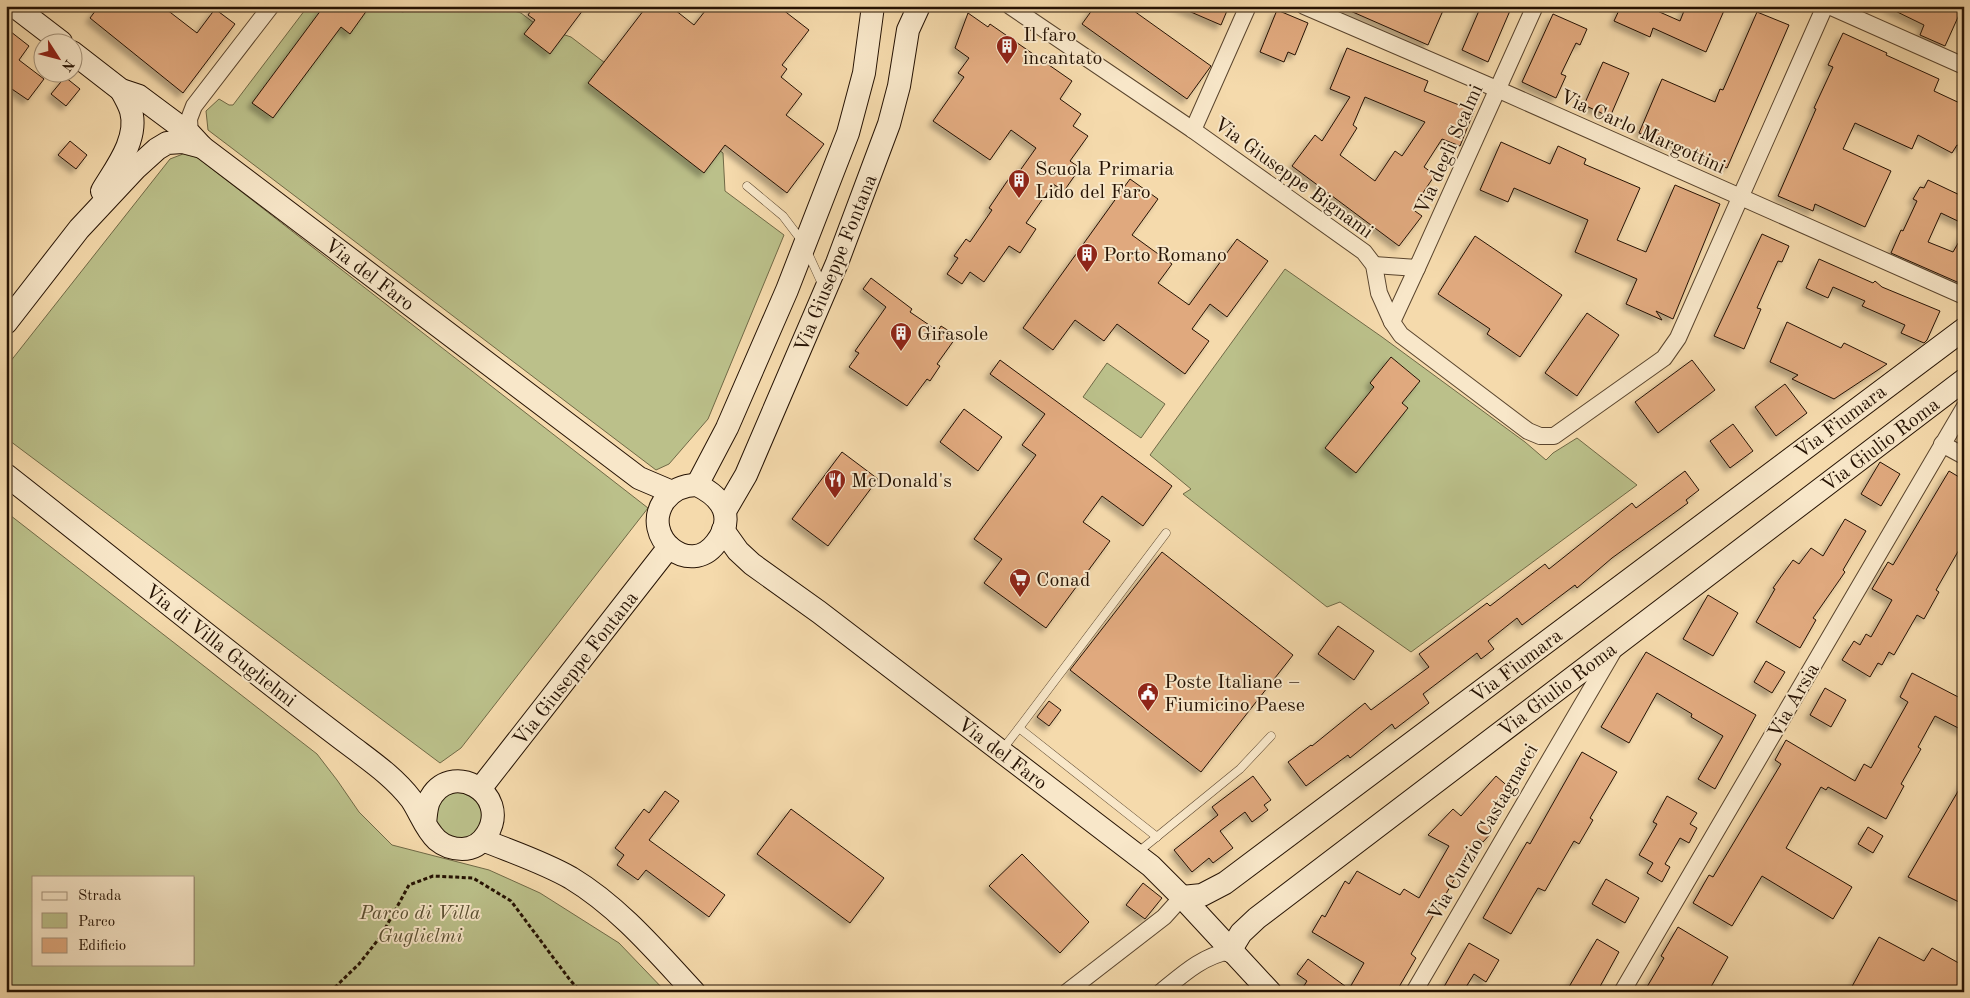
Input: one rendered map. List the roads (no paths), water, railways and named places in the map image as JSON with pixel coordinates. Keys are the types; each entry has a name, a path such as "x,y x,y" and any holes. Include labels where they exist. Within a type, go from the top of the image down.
{"street":[{"path":"14,6 48,32"},
{"path":"8,322 79,229 136,168 157,149 167,143 196,140 189,119 194,106 271,6"},
{"name":"Via Giuseppe Fontana","path":"697,485 727,428 805,248 855,110 864,74 873,6"},
{"name":"Via Giuseppe Fontana","path":"724,521 826,293 883,143 899,86 908,30 920,6"},
{"name":"Via Giuseppe Bignami","path":"1010,6 1193,130 1364,252 1374,265 1380,292 1392,322 1401,335 1528,431 1540,436 1554,436 1664,358 1678,338 1827,6"},
{"path":"1193,130 1248,6"},
{"name":"Via Carlo Margottini","path":"1304,6 1964,296"},
{"name":"Via degli Scalmi","path":"1392,322 1535,6"},
{"path":"1827,6 1964,66"},
{"name":"Via del Faro","path":"82,60 121,90 139,96 639,478 672,492"},
{"path":"79,229 122,157 132,134 132,113 121,90"},
{"path":"1374,265 1417,268"},
{"name":"Via Fiumara","path":"1182,897 1202,895 1225,883 1964,328"},
{"name":"Via Giulio Roma","path":"1230,951 1242,933 1257,918 1618,643 1962,386"},
{"name":"Via Arsia","path":"1622,992 1964,408"},
{"path":"1942,444 1964,456"},
{"name":"Via di Villa Guglielmi","path":"6,475 291,701 390,776 413,802 425,823"},
{"path":"697,485 717,497 724,521 712,548 701,554 685,556 670,547 659,531 657,519 660,507 672,492 684,486 697,485"},
{"name":"Via del Faro","path":"724,521 738,551 752,564 819,612 1136,854 1182,897 1270,992"},
{"name":"Via Giuseppe Fontana","path":"480,789 670,547"},
{"name":"Via Curzio Castagnacci","path":"1414,992 1618,643"},
{"path":"460,781 480,789 488,798 492,813 490,828 483,840 473,847 455,848 440,842 433,836 425,823 430,800 441,787 460,781"},
{"path":"483,840 551,868 592,893 643,937 694,992"},
{"path":"1067,992 1164,917 1182,897"},
{"path":"1161,992 1197,964 1211,956 1230,951"}],"lane":[{"path":"747,186 783,216 796,232 826,293"},
{"path":"1001,751 1166,533"},
{"path":"1019,728 1157,837"},
{"path":"1136,854 1240,769 1271,736"}],"place":[{"name":"Il faro incantato","path":"1007,65"},
{"name":"Scuola Primaria Lido del Faro","path":"1019,199"},
{"name":"Porto Romano","path":"1087,273"},
{"name":"Girasole","path":"901,352"},
{"name":"McDonald's","path":"835,499"},
{"name":"Conad","path":"1020,598"},
{"name":"Poste Italiane – Fiumicino Paese","path":"1148,712"}],"park label":[{"name":"Parco di Villa Guglielmi","path":"420,924"}]}
